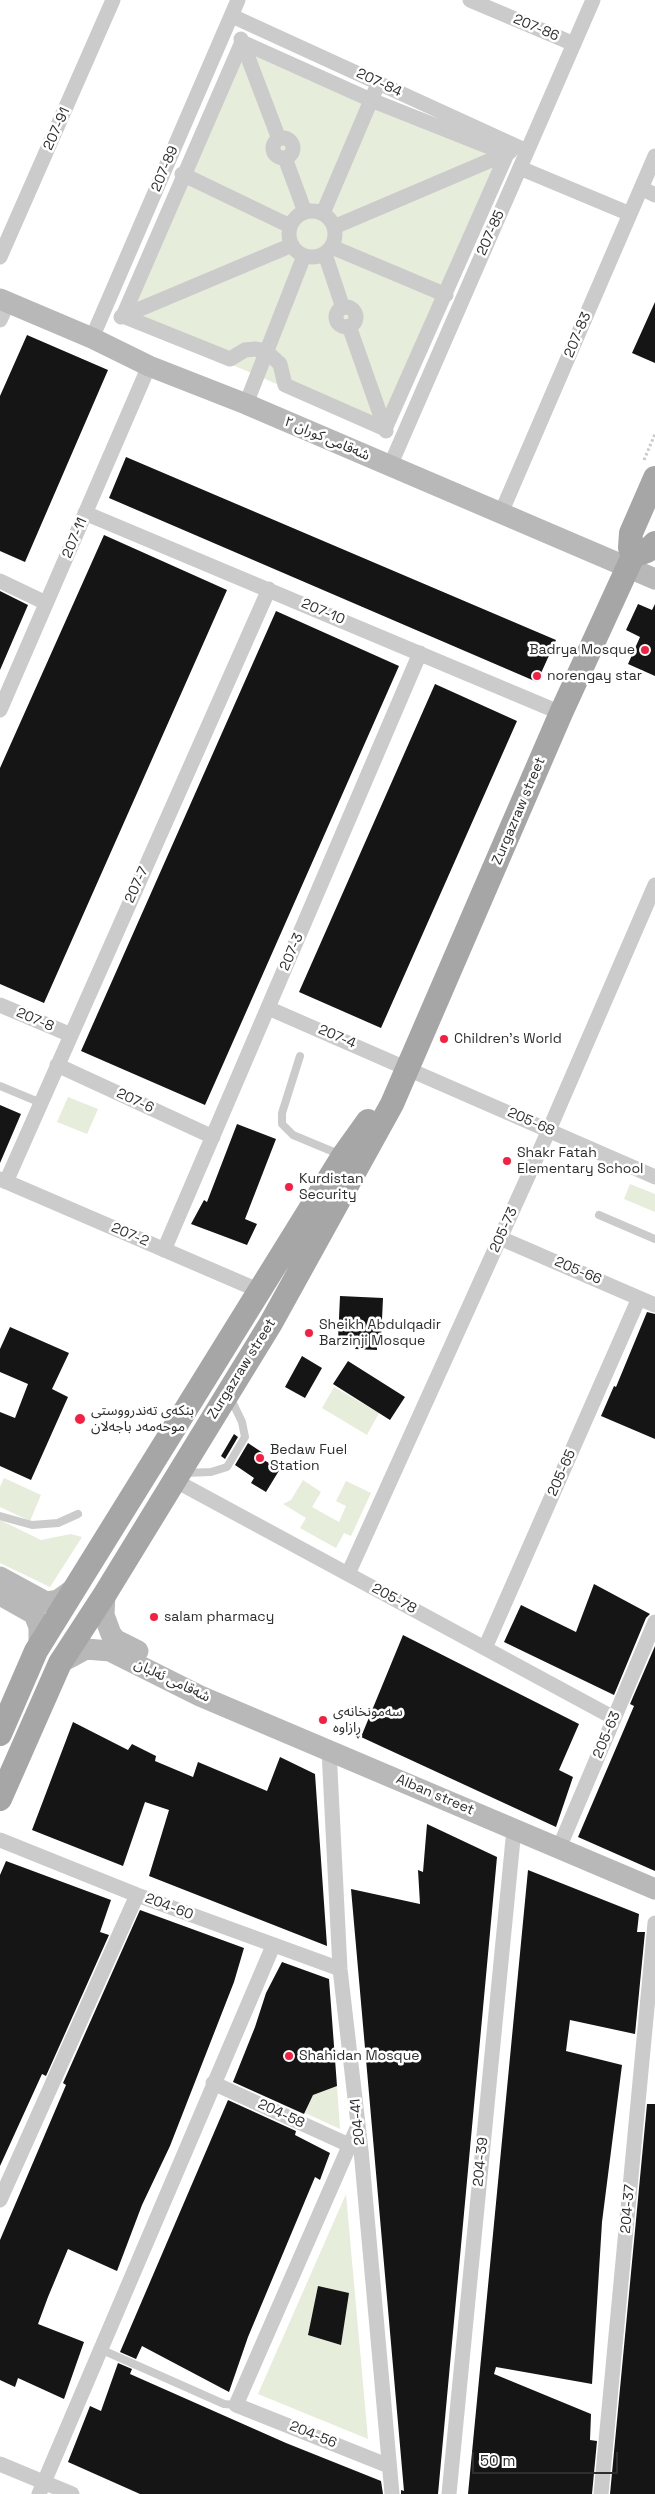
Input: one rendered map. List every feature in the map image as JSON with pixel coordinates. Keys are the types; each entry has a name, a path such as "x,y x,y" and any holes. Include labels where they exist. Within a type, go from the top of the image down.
{"main road":[{"name":"Zurgazraw street","path":"0,1799 60,1662 105,1594 307,1261 392,1104 561,713 631,562 632,534 655,478"},
{"path":"631,562 655,543"},
{"name":"Zurgazraw street","path":"0,1734 39,1645 343,1156 407,1067"}],"street":[{"name":"207-91","path":"0,257 113,0"},
{"name":"207-89","path":"92,338 238,0"},
{"name":"207-86","path":"470,0 574,44"},
{"name":"207-85","path":"390,466 593,0"},
{"name":"207-84","path":"232,16 527,151"},
{"path":"241,40 371,100 509,153"},
{"path":"241,40 279,139 287,140 293,146 292,152 286,158 305,212"},
{"path":"122,316 241,40"},
{"path":"322,213 378,83"},
{"path":"334,227 509,153"},
{"path":"385,430 509,153"},
{"name":"207-83","path":"501,514 630,214 648,191 655,156"},
{"path":"520,168 630,214"},
{"path":"184,175 290,226"},
{"path":"305,212 322,213 328,216 334,227 334,241 328,250 314,257 304,256 292,245 290,226 299,215 305,212"},
{"path":"122,316 292,245"},
{"path":"328,250 446,295"},
{"path":"328,250 343,308 338,311 336,320 340,325 349,326 385,430"},
{"path":"246,404 304,256"},
{"name":"شەقامی کوران ٢","path":"3,308 92,338 149,366 246,404 501,514 631,562 655,579"},
{"path":"122,316 230,359 245,350 255,349 266,352 280,364 285,385 385,430"},
{"name":"207-11","path":"1,703 149,366"},
{"name":"207-10","path":"85,513 561,713"},
{"path":"0,581 46,603"},
{"name":"207-7","path":"3,1180 41,1103 269,589"},
{"name":"207-3","path":"164,1250 420,654"},
{"name":"205-73","path":"348,1574 549,1130 655,885"},
{"name":"207-8","path":"0,1005 70,1035"},
{"name":"207-4","path":"268,1008 407,1067"},
{"name":"207-6","path":"57,1065 212,1137"},
{"name":"205-68","path":"407,1067 655,1177"},
{"name":"207-2","path":"3,1180 260,1291"},
{"name":"205-66","path":"500,1238 655,1305"},
{"name":"205-65","path":"485,1648 639,1298"},
{"name":"205-78","path":"176,1477 348,1574 614,1718"},
{"path":"0,1577 46,1602 58,1600 78,1585"},
{"name":"شەقامی ئەلبان","path":"105,1594 104,1615 106,1625 116,1640 193,1681 215,1701"},
{"path":"0,1595 34,1614 39,1628 39,1645"},
{"name":"205-63","path":"559,1848 655,1622"},
{"name":"شەقامی ئەلبان","path":"60,1662 86,1649 110,1651 185,1689 215,1701"},
{"name":"Alban street","path":"215,1701 655,1889"},
{"name":"204-41","path":"329,1750 340,1969 358,2125 392,2494"},
{"name":"204-39","path":"449,2494 514,1829"},
{"name":"204-60","path":"0,1840 137,1895 340,1969"},
{"path":"0,2200 137,1895"},
{"name":"204-37","path":"601,2494 655,1924"},
{"path":"42,2488 273,1946"},
{"name":"204-58","path":"213,2083 349,2145"},
{"path":"236,2405 358,2125"},
{"name":"204-56","path":"236,2405 389,2466"},
{"path":"0,2464 42,2488 72,2494"}],"lane":[{"path":"300,1056 282,1113 282,1124 294,1135 343,1156"},
{"path":"0,1086 41,1103"},
{"path":"599,1214 655,1238"},
{"path":"176,1477 211,1472 227,1467 245,1437 242,1422 228,1391"},
{"path":"0,1516 32,1525 58,1523 78,1514"},
{"path":"100,2349 224,2404 236,2405"}],"green space":[{"path":"241,39 510,152 386,431 121,317"},
{"path":"68,1097 98,1109 87,1134 57,1122"},
{"path":"630,1184 655,1194 655,1212 624,1199"},
{"path":"334,1387 379,1413 367,1435 322,1408"},
{"path":"4,1478 41,1495 30,1521 0,1507 0,1487"},
{"path":"303,1480 321,1492 312,1507 339,1522 346,1506 336,1501 346,1481 371,1493 351,1536 344,1533 336,1548 300,1528 306,1518 283,1504 291,1500"},
{"path":"0,1520 41,1540 71,1534 82,1537 50,1587 0,1563"},
{"path":"337,2086 340,2129 305,2113 313,2095"},
{"path":"346,2194 368,2439 258,2394"}],"building":[{"path":"655,302 655,363 632,353"},
{"path":"27,335 108,370 25,562 0,551 0,396"},
{"path":"126,457 556,640 537,682 109,498"},
{"path":"104,535 227,590 44,1003 0,984 0,768"},
{"path":"0,591 28,605 0,670"},
{"name":"Badrya Mosque","path":"638,604 652,610 655,604 655,676 628,664 640,637 626,630"},
{"path":"276,611 399,666 205,1105 81,1051"},
{"path":"435,684 517,721 381,1028 299,992"},
{"path":"0,1105 21,1114 0,1163"},
{"path":"237,1124 276,1139 245,1219 257,1224 247,1245 191,1224 204,1200 207,1202"},
{"path":"340,1296 383,1298 381,1341 377,1341 377,1350 355,1349 360,1341 338,1340"},
{"path":"647,1312 655,1314 655,1439 601,1416 614,1386 616,1387"},
{"path":"10,1327 69,1353 52,1389 68,1397 31,1480 0,1466 0,1412 15,1418 28,1384 0,1372 0,1349"},
{"path":"302,1356 322,1368 305,1398 285,1387"},
{"path":"348,1361 405,1397 390,1420 333,1384"},
{"path":"234,1434 238,1437 225,1459 221,1456"},
{"path":"248,1443 263,1453 260,1458 280,1469 266,1492 251,1483 254,1478 235,1465"},
{"path":"594,1584 650,1614 646,1618 614,1695 504,1642 521,1605 576,1632"},
{"path":"403,1635 579,1724 559,1770 573,1777 556,1827 361,1737"},
{"path":"655,1646 655,1871 578,1837 634,1706 630,1704"},
{"path":"73,1722 128,1750 132,1744 156,1756 155,1761 193,1777 198,1762 267,1791 280,1757 315,1774 327,1946 149,1876 169,1810 145,1802 123,1866 32,1830"},
{"path":"427,1824 497,1857 438,2494 401,2494 401,2490 404,2491 351,1889 420,1904 418,1870 423,1872"},
{"path":"6,1861 111,1900 100,1932 109,1935 46,2076 42,2074 0,2166 0,1875"},
{"path":"528,1870 639,1914 637,1932 645,1932 635,2034 570,2020 566,2051 622,2065 602,2222 592,2384 496,2367 494,2374 591,2414 590,2440 597,2441 592,2494 468,2494"},
{"path":"140,1910 244,1948 234,1982 170,2146 142,2205 117,2271 68,2249 48,2297 38,2324 84,2342 64,2399 18,2378 15,2387 0,2380 0,2240 66,2085 63,2083"},
{"name":"Shahidan Mosque","path":"282,1962 329,1979 337,2086 313,2095 304,2114 233,2082 255,2027 266,1993"},
{"path":"228,2100 296,2131 295,2135 330,2153 320,2180 315,2177 248,2337 229,2392 142,2346 136,2359 120,2352"},
{"path":"647,2104 655,2104 655,2494 610,2494"},
{"path":"318,2286 349,2293 341,2345 308,2335"},
{"path":"118,2363 132,2369 130,2374 286,2443 381,2481 383,2494 140,2494 68,2462 90,2406 101,2411"}],"place":[{"name":"Badrya Mosque","path":"645,650"},
{"name":"norengay star","path":"537,676"},
{"name":"Children's World","path":"444,1039"},
{"name":"Shakr Fatah Elementary School","path":"507,1161"},
{"name":"Kurdistan Security","path":"289,1187"},
{"name":"Sheikh Abdulqadir Barzinji Mosque","path":"309,1333"},
{"name":"بنکەی تەندرووستی موحەمەد باجەلان","path":"80,1419"},
{"name":"Bedaw Fuel Station","path":"260,1458"},
{"name":"salam pharmacy","path":"154,1617"},
{"name":"سەمونخانەی ڕازاوە","path":"323,1720"},
{"name":"Shahidan Mosque","path":"289,2056"}]}
